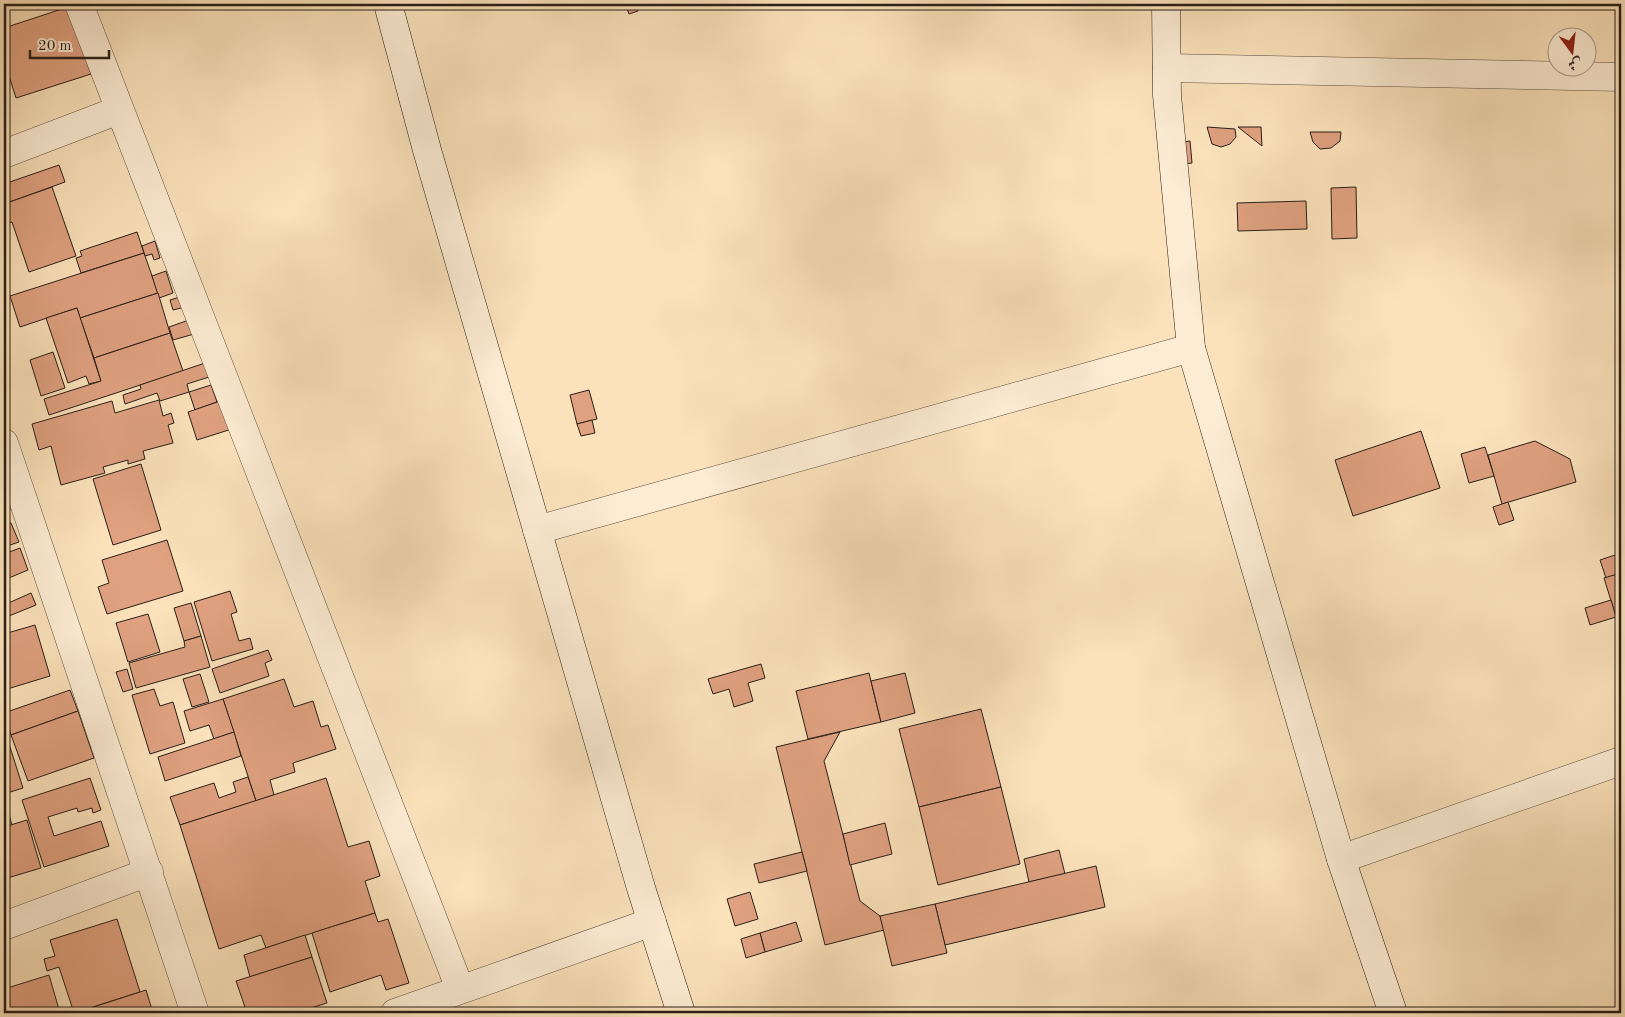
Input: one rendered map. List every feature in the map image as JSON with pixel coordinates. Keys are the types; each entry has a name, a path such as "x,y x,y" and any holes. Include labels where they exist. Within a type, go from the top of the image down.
{"street":[{"path":"79,4 460,989"},
{"path":"388,4 427,150 537,530 652,922 681,1013"},
{"path":"1166,4 1167,95 1191,348 1341,858 1393,1013"},
{"path":"1167,68 1621,77"},
{"path":"4,154 119,110"},
{"path":"537,530 1191,348"},
{"path":"4,443 195,1013"},
{"path":"1341,858 1621,761"},
{"path":"4,926 149,872"},
{"path":"395,1013 652,922"}],"building":[{"path":"636,4 638,11 629,14 626,6"},
{"path":"68,7 91,74 16,98 4,60 4,28"},
{"path":"1207,127 1235,129 1236,137 1230,144 1221,147 1212,144"},
{"path":"1238,127 1261,127 1262,146"},
{"path":"1310,132 1341,132 1340,141 1331,148 1320,149 1313,142"},
{"path":"1190,141 1192,163 1183,164 1182,142"},
{"path":"59,165 65,182 4,204 4,184"},
{"path":"52,187 76,256 29,272 12,222 4,225 4,204"},
{"path":"1356,187 1357,238 1332,239 1331,188"},
{"path":"1306,201 1307,229 1238,231 1237,203"},
{"path":"137,232 144,253 81,273 76,258 82,256 80,251"},
{"path":"155,241 160,258 154,260 152,254 145,256 142,246"},
{"path":"144,253 158,293 80,318 77,308 20,327 10,296"},
{"path":"166,271 173,293 159,298 152,276"},
{"path":"158,293 170,333 94,358 80,318"},
{"path":"190,294 193,305 173,310 170,300"},
{"path":"77,308 101,381 89,384 86,376 68,383 46,318"},
{"path":"189,320 194,334 173,340 169,327"},
{"path":"170,333 183,371 49,415 44,399 101,381 94,358"},
{"path":"53,352 65,388 41,396 30,360"},
{"path":"205,363 209,377 187,384 189,392 160,401 157,393 125,404 123,395 141,389 140,385"},
{"path":"211,385 217,402 195,410 189,392"},
{"path":"589,390 597,419 577,424 570,395"},
{"path":"226,399 235,428 197,440 188,412"},
{"path":"159,400 163,416 171,413 174,423 168,425 173,443 143,451 145,459 128,464 128,460 103,467 105,473 61,485 51,446 39,450 32,424 112,401 115,413"},
{"path":"592,420 595,433 581,436 577,424"},
{"path":"1421,431 1440,488 1353,516 1335,460"},
{"path":"1535,441 1570,459 1576,482 1502,504 1488,455"},
{"path":"1485,447 1494,476 1469,483 1461,454"},
{"path":"141,464 161,530 113,545 93,479"},
{"path":"4,489 10,510 4,512"},
{"path":"1508,502 1514,520 1499,525 1493,507"},
{"path":"11,523 19,542 4,547 4,525"},
{"path":"167,540 183,591 107,614 98,587 109,583 102,560"},
{"path":"20,548 28,570 4,580 4,554"},
{"path":"1621,553 1621,573 1606,578 1600,560"},
{"path":"1621,573 1621,615 1616,617 1604,578"},
{"path":"6,579 10,590 4,593 4,580"},
{"path":"230,591 237,612 231,614 239,641 250,638 253,649 212,661 194,602"},
{"path":"31,593 36,605 4,618 4,605"},
{"path":"1611,600 1616,617 1590,625 1585,608"},
{"path":"191,603 201,636 184,641 174,608"},
{"path":"148,614 160,652 128,662 116,623"},
{"path":"35,625 50,676 4,690 4,634"},
{"path":"201,636 210,667 136,688 129,663 185,647 184,641"},
{"path":"268,650 272,660 265,663 269,676 220,693 212,669"},
{"path":"761,664 765,678 748,683 753,701 734,707 729,689 713,694 708,679"},
{"path":"127,669 133,689 123,692 116,672"},
{"path":"869,673 881,722 808,739 796,691"},
{"path":"905,673 915,713 881,722 871,681"},
{"path":"200,674 209,702 192,707 183,679"},
{"path":"284,679 294,707 313,701 321,727 328,725 336,749 293,763 295,772 270,780 274,795 256,801 223,699"},
{"path":"154,689 160,706 173,702 185,743 150,754 132,695"},
{"path":"70,690 78,711 11,735 4,713"},
{"path":"223,699 234,732 214,739 209,725 190,731 184,711"},
{"path":"981,709 1001,787 919,807 899,729"},
{"path":"78,711 94,758 28,781 11,735"},
{"path":"4,729 10,747 4,749"},
{"path":"234,732 241,756 165,781 158,757"},
{"path":"840,732 824,761 860,901 880,916 884,930 825,945 776,747"},
{"path":"10,747 23,788 4,794 4,749"},
{"path":"248,777 256,801 180,825 170,797 214,783 219,798 236,792 233,782"},
{"path":"90,778 101,810 93,813 92,808 78,812 77,808 48,817 54,836 101,821 109,846 44,867 22,800"},
{"path":"326,778 348,847 369,841 380,876 365,881 375,913 266,948 261,935 219,949 180,825"},
{"path":"1001,787 1020,864 938,885 919,807"},
{"path":"7,808 12,825 4,827 4,809"},
{"path":"27,820 41,868 4,879 4,827"},
{"path":"885,823 892,854 850,865 843,834"},
{"path":"1059,850 1065,874 1029,882 1024,859"},
{"path":"802,852 807,871 759,883 754,864"},
{"path":"1096,866 1105,907 945,945 935,904"},
{"path":"750,892 758,919 735,926 727,899"},
{"path":"935,904 947,953 892,966 880,916"},
{"path":"375,913 378,922 388,919 409,983 386,990 381,975 330,992 312,933"},
{"path":"117,919 140,992 74,1013 59,967 47,971 44,959 55,956 50,940"},
{"path":"796,922 802,941 765,952 760,933"},
{"path":"760,933 765,952 746,958 741,939"},
{"path":"305,935 312,957 250,977 244,955"},
{"path":"312,957 327,1003 294,1013 247,1013 236,981"},
{"path":"49,975 60,1013 8,1013 4,989"},
{"path":"146,990 153,1013 75,1013 140,992"},
{"path":"4,998 8,1013 4,1013"}]}
